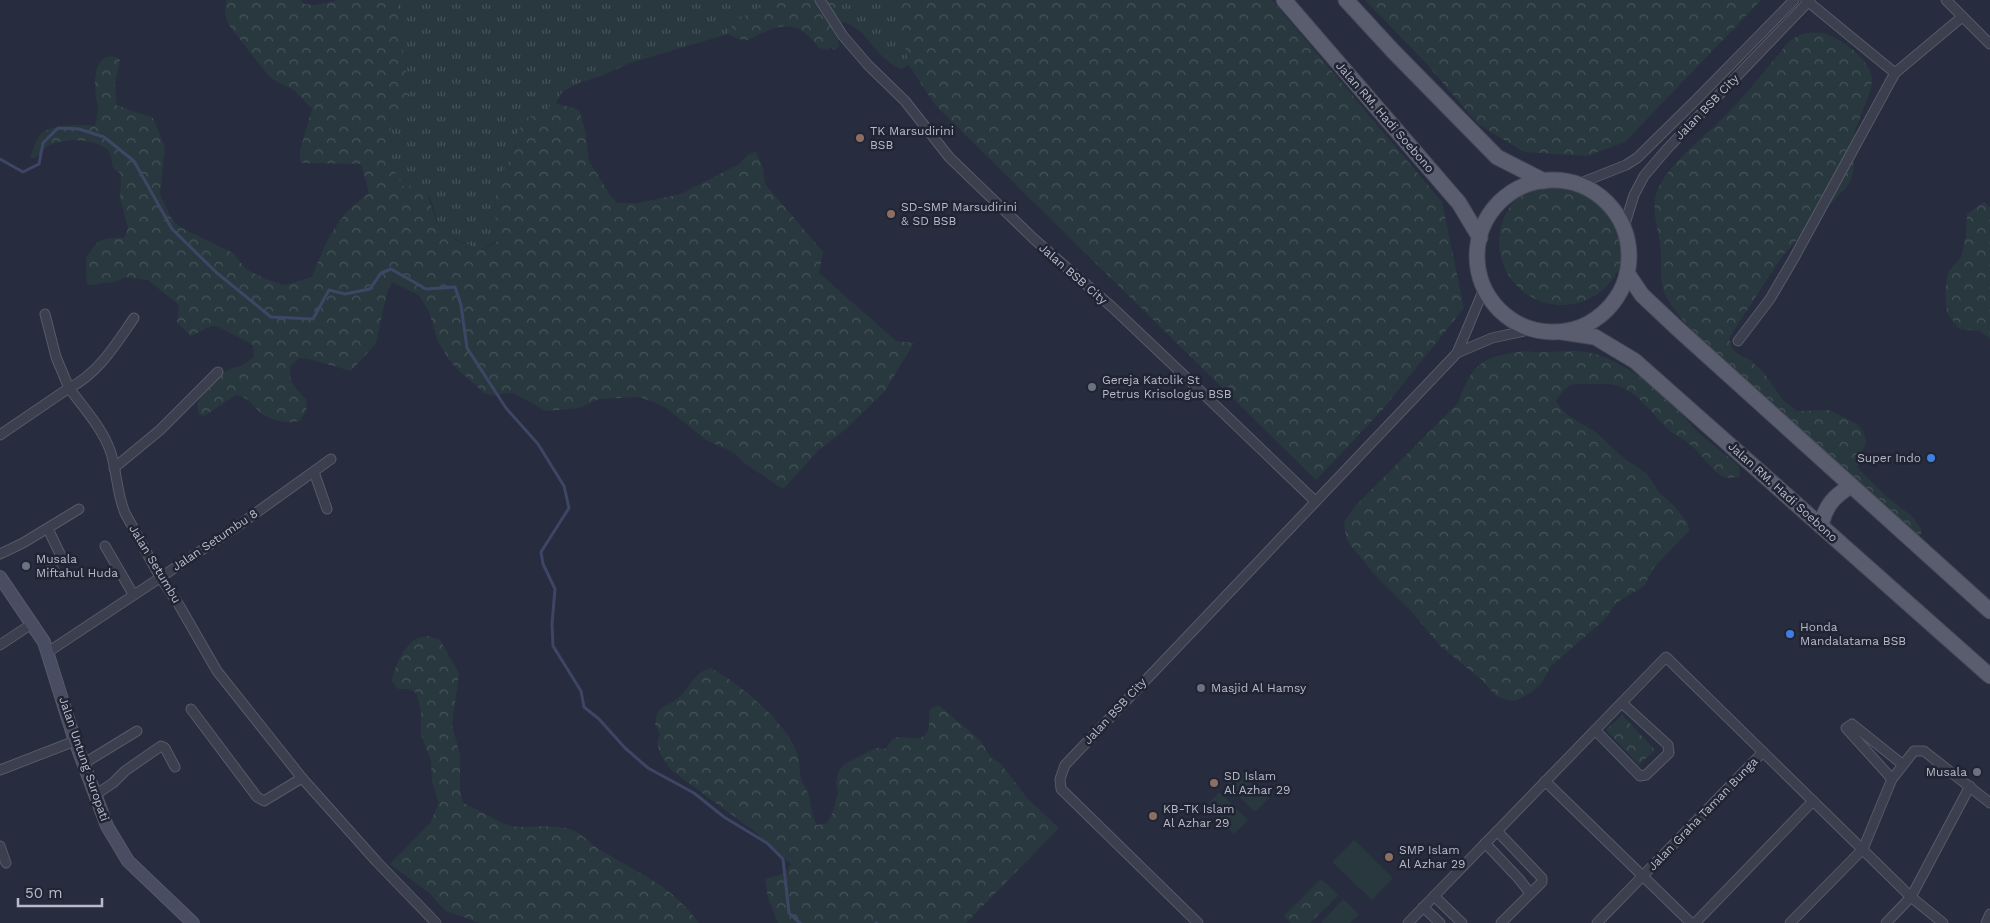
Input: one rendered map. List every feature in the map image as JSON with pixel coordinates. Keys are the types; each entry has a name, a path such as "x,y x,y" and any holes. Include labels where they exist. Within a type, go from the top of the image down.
{"main road":[{"name":"Jalan RM. Hadi Soebono","path":"1284,0 1459,203 1480,238"},
{"name":"Jalan RM. Hadi Soebono","path":"1346,0 1497,157 1544,181"},
{"name":"Jalan RM. Hadi Soebono","path":"1562,332 1585,326 1604,313 1619,295 1628,273 1629,250 1624,227 1612,208 1601,197 1578,184 1544,181 1522,187 1504,200 1489,217 1480,238 1477,260 1484,289 1503,314 1520,326 1595,337 1636,361 1990,676"},
{"path":"1628,273 1642,295 1990,611"},
{"path":"1821,526 1826,507 1839,493 1851,486"},
{"name":"Jalan Untung Suropati","path":"0,577 33,624 48,652 75,741 107,826 128,861 193,923"}],"street":[{"name":"Jalan BSB City","path":"820,0 843,36 868,65 905,101 949,157 1034,239 1112,307 1315,501"},
{"name":"Jalan BSB City","path":"1578,184 1626,165 1637,158 1704,93 1794,0"},
{"path":"1946,0 1990,44"},
{"name":"Jalan BSB City","path":"1624,227 1634,194 1644,176 1667,149 1808,1"},
{"path":"1808,1 1895,73"},
{"path":"1738,341 1770,298 1785,274 1895,73 1962,17"},
{"name":"Jalan BSB City","path":"1198,923 1061,789 1060,779 1063,768 1315,501 1458,353 1484,289"},
{"name":"Jalan Setumbu","path":"45,314 56,357 69,388 108,445 121,504 125,513 160,577 179,605 217,671 302,778 377,862 436,923"},
{"path":"0,435 76,385 104,360 134,318"},
{"name":"Jalan BSB City","path":"1458,353 1492,338 1533,329"},
{"path":"114,468 160,430 218,372"},
{"name":"Jalan Setumbu 8","path":"48,652 235,528 331,459"},
{"path":"314,472 327,509"},
{"path":"0,554 48,529 79,509"},
{"path":"48,529 61,556 52,564 52,568 57,574"},
{"path":"105,546 133,594"},
{"path":"0,645 33,624"},
{"name":"Jalan Graha Taman Bunga","path":"1408,923 1666,657 1911,897 1943,923"},
{"path":"1596,730 1640,776 1646,776 1669,753 1668,745 1622,703"},
{"path":"191,709 257,797 264,801 302,778"},
{"path":"1892,779 1846,728 1852,724 1902,764"},
{"path":"83,764 137,731"},
{"path":"0,770 75,741"},
{"path":"95,795 160,746 165,748 176,767"},
{"path":"1790,923 1863,849 1892,779 1914,751 1922,750 1990,803"},
{"name":"Jalan Graha Taman Bunga","path":"1597,923 1763,752"},
{"name":"Jalan Graha Taman Bunga","path":"1545,781 1691,923"},
{"path":"1886,923 1911,897 1970,786"},
{"path":"1695,923 1813,801"},
{"path":"1497,831 1541,876 1542,882 1501,923"},
{"path":"1485,843 1530,893"},
{"path":"0,846 6,863"},
{"path":"1434,896 1462,923"},
{"path":"1423,907 1440,923"},
{"path":"1986,923 1990,914"}],"green space":[{"path":"226,0 301,0 304,4 314,5 340,0 401,0 397,5 409,92 387,137 386,148 388,158 402,186 423,185 441,229 455,239 469,245 486,248 503,237 501,227 495,217 496,185 515,149 516,137 520,128 526,120 556,103 579,110 585,130 589,161 617,203 638,203 681,194 739,164 749,154 756,152 763,169 765,184 823,252 819,273 896,341 914,343 885,391 846,429 819,450 783,489 741,461 735,453 706,440 665,407 640,397 599,399 579,408 546,411 515,394 504,393 494,396 484,393 450,361 438,342 429,312 419,295 392,282 387,293 376,343 351,371 299,358 291,365 291,380 307,400 306,411 300,421 285,422 270,418 261,413 248,400 236,395 204,416 199,414 197,404 213,381 226,371 245,364 251,359 254,356 253,345 217,326 211,326 191,336 177,322 179,305 148,280 125,277 115,282 87,285 86,258 93,247 105,239 124,238 128,228 120,199 121,174 113,168 110,152 104,147 80,140 70,140 54,144 45,148 35,158 30,158 39,136 49,129 65,126 95,126 98,108 95,85 97,70 103,59 116,57 120,60 115,84 116,105 153,118 165,147 160,194 172,220 180,227 233,253 246,269 265,279 285,285 312,277 333,231 348,211 369,193 361,164 300,163 300,151 312,109 294,90 275,81 267,74 228,24 225,13"},
{"path":"401,0 764,0 763,5 750,14 735,19 728,34 630,63 601,76 579,83 562,92 556,103 526,120 516,138 515,149 496,185 495,217 501,227 503,237 485,248 476,248 447,235 440,228 430,197 402,186 388,158 386,148 387,137 409,92 397,5"},
{"path":"764,0 840,0 835,26 839,47 834,50 831,47 827,50 819,48 808,35 789,27 774,29 747,40 728,34 735,19 750,14 763,5"},
{"path":"840,0 897,0 897,10 909,65 901,69 889,62 862,33 845,22 835,26"},
{"path":"897,0 1272,0 1442,202 1464,308 1382,410 1316,480 935,105 909,65 897,10"},
{"path":"1365,0 1761,0 1625,142 1587,156 1524,152 1478,124 1425,62"},
{"path":"1806,33 1827,34 1843,42 1863,60 1871,74 1871,88 1854,136 1852,149 1853,172 1848,185 1783,255 1729,338 1732,348 1740,356 1749,359 1764,373 1782,399 1797,411 1829,410 1857,424 1863,431 1866,441 1857,467 1887,497 1913,517 1922,531 1920,536 1915,536 1705,344 1673,308 1668,301 1662,284 1661,252 1655,216 1656,195 1660,184 1675,163 1732,109 1788,43 1797,36"},
{"path":"1562,179 1586,183 1607,197 1621,218 1625,242 1621,266 1607,287 1586,301 1562,305 1538,301 1517,287 1503,266 1499,242 1503,218 1517,197 1538,183"},
{"path":"1984,202 1990,207 1990,339 1979,331 1959,329 1947,313 1945,292 1948,272 1961,257 1966,236 1967,214"},
{"path":"1526,351 1591,353 1626,368 1659,392 1697,431 1739,466 1740,476 1729,478 1722,476 1692,446 1670,431 1641,401 1621,387 1606,384 1574,384 1563,391 1556,401 1561,409 1597,433 1621,456 1647,474 1659,492 1688,523 1689,531 1654,567 1644,586 1616,603 1605,619 1551,666 1541,684 1515,701 1496,696 1482,680 1440,646 1412,612 1374,574 1348,542 1344,522 1356,505 1458,403 1469,378 1481,364 1500,355"},
{"path":"429,636 440,640 459,673 452,725 460,755 460,791 463,802 510,826 555,827 578,833 598,849 666,889 699,923 480,923 446,911 429,893 390,864 430,823 439,803 432,782 431,761 421,734 421,713 417,693 408,689 398,689 392,681 397,663 408,645 419,637"},
{"path":"711,668 749,694 785,731 798,756 801,779 809,796 817,825 827,823 832,814 838,793 836,783 838,772 844,764 876,748 886,749 892,740 897,737 921,738 929,728 929,710 938,705 980,740 991,758 1000,763 1028,799 1059,828 966,923 778,923 768,898 765,879 785,873 791,864 754,831 671,770 660,753 657,743 660,733 655,724 658,712 679,697 699,673"},
{"path":"1622,715 1655,750 1639,765 1606,730"},
{"path":"1240,770 1269,798 1255,812 1226,784"},
{"path":"1219,792 1248,820 1234,834 1206,806"},
{"path":"1354,840 1393,878 1372,900 1332,862"},
{"path":"1321,879 1338,895 1310,923 1291,923 1284,916"},
{"path":"1343,899 1359,914 1350,923 1321,923"}],"waterway":[{"path":"0,159 23,172 39,164 43,143 58,128 79,129 104,137 134,161 172,229 217,273 271,317 313,319 329,290 345,294 370,289 381,273 391,269 426,289 455,287 461,305 467,348 506,408 538,444 564,486 569,508 541,552 543,564 555,589 552,624 553,646 581,691 584,707 599,719 625,748 648,768 694,793 724,817 767,843 783,859 789,913 800,923"}],"place":[{"name":"TK Marsudirini BSB","path":"860,138"},
{"name":"SD-SMP Marsudirini & SD BSB","path":"891,214"},
{"name":"Gereja Katolik St Petrus Krisologus BSB","path":"1092,387"},
{"name":"Super Indo","path":"1931,458"},
{"name":"Musala Miftahul Huda","path":"26,566"},
{"name":"Honda Mandalatama BSB","path":"1790,634"},
{"name":"Masjid Al Hamsy","path":"1201,688"},
{"name":"Musala","path":"1977,772"},
{"name":"SD Islam Al Azhar 29","path":"1214,783"},
{"name":"KB-TK Islam Al Azhar 29","path":"1153,816"},
{"name":"SMP Islam Al Azhar 29","path":"1389,857"}]}
